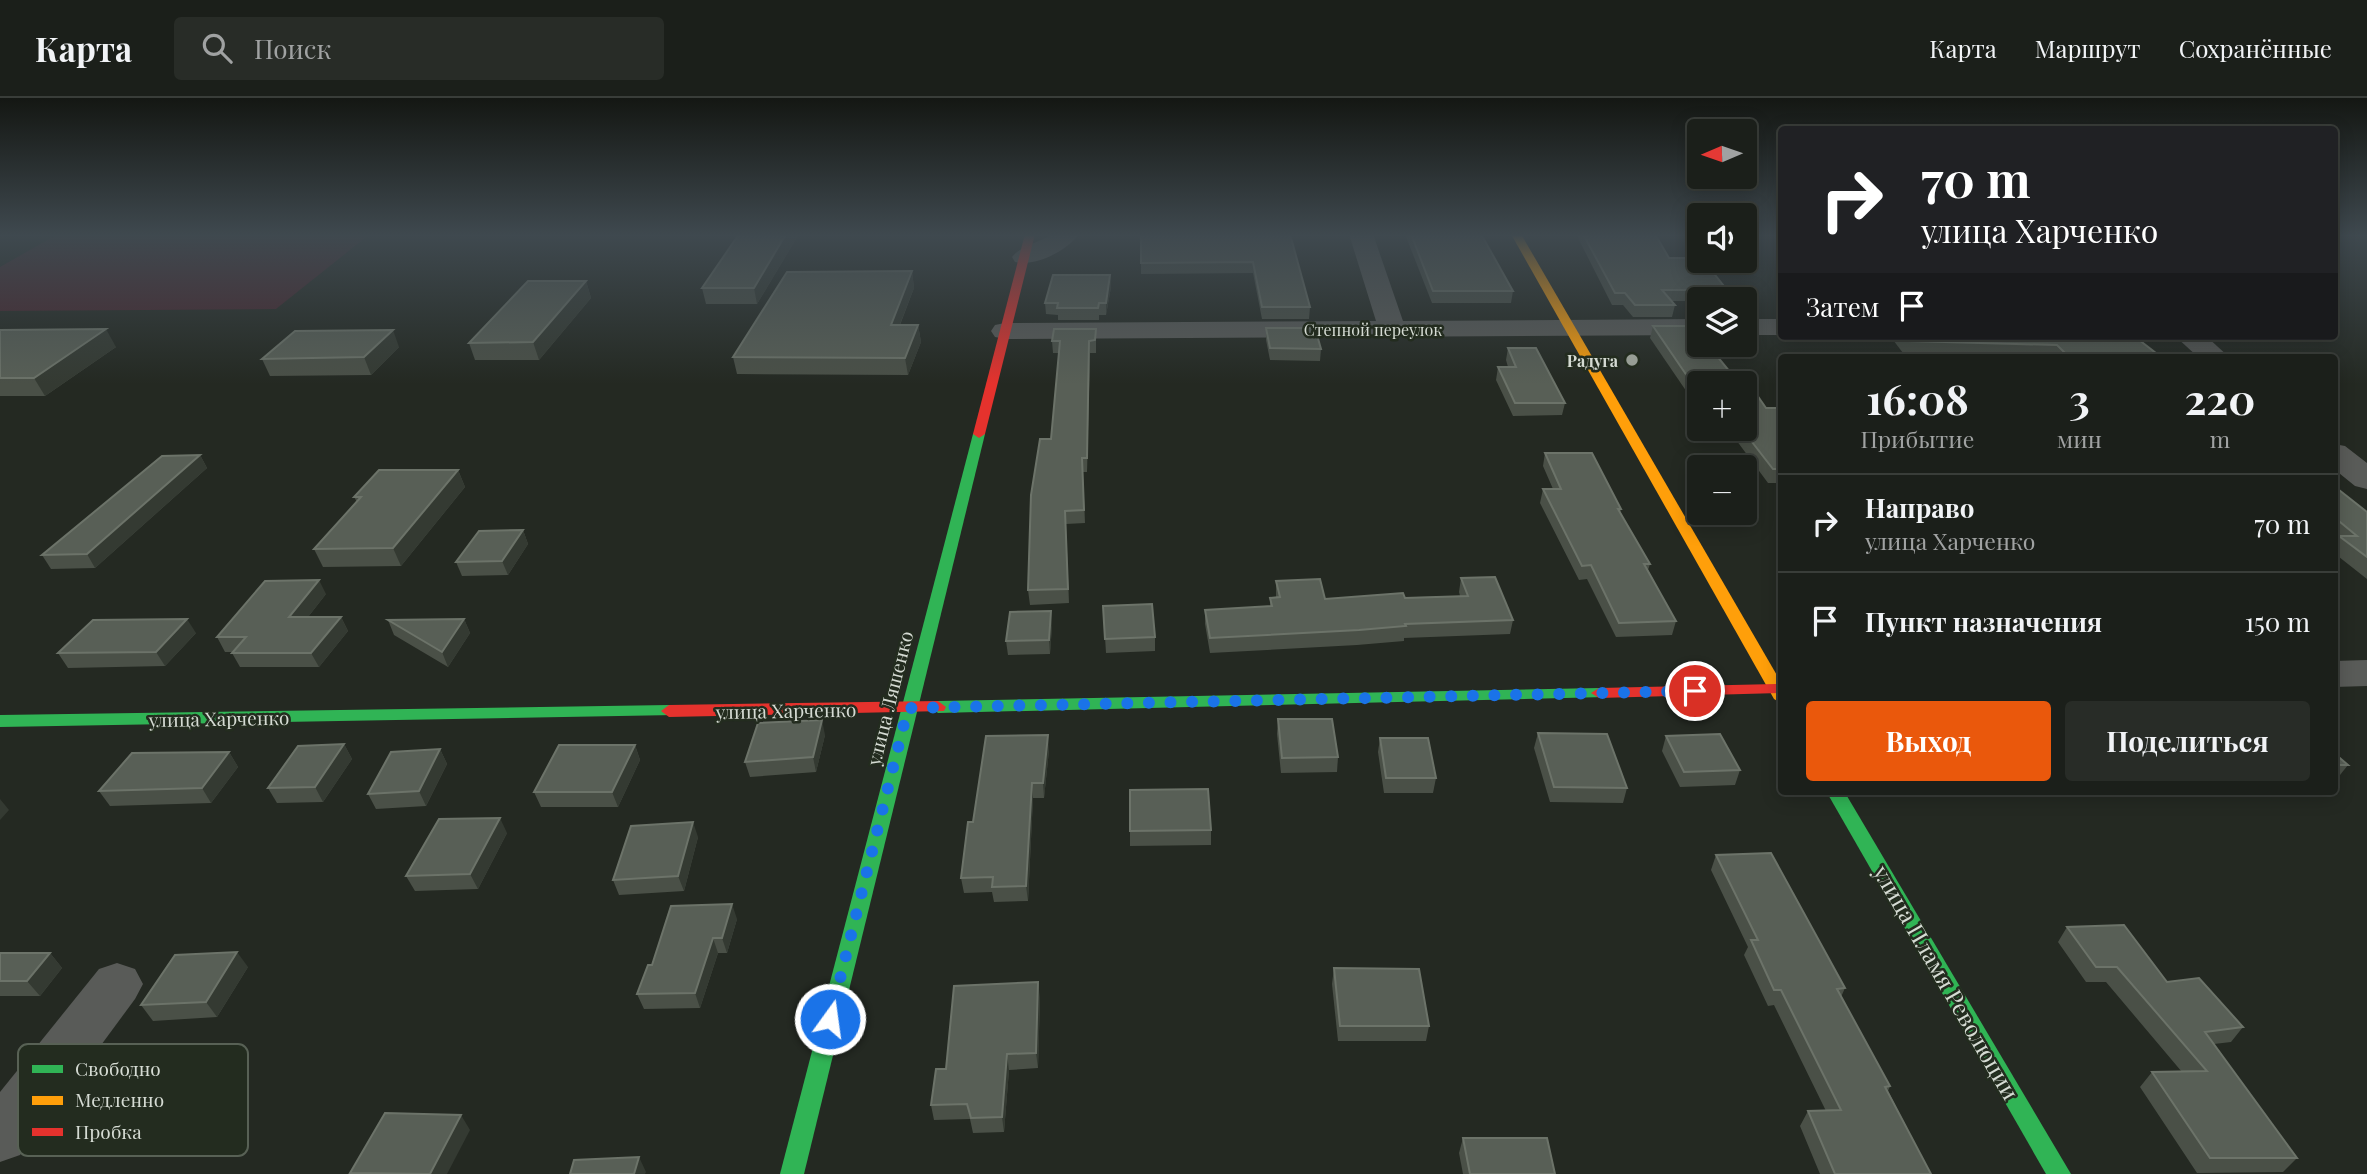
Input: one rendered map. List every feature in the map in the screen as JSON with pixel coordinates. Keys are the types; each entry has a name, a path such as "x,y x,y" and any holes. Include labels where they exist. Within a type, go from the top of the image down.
{"street":[{"name":"улица Ляшенко","path":"792,1174 1017,284"},
{"path":"1377,284 1392,329"},
{"path":"1544,284 1778,689"},
{"name":"Степной переулок","path":"1005,331 1687,327"},
{"path":"1757,327 1778,327"},
{"path":"2194,340 2211,354"},
{"path":"2338,456 2367,479"},
{"path":"2338,674 2367,673"},
{"name":"улица Харченко","path":"0,721 1778,692"},
{"name":"улица Пламя Революции","path":"1837,795 2059,1174"},
{"path":"71,1044 117,984"},
{"path":"0,1136 18,1113"}],"shaded area":[{"path":"0,284 307,284 276,309 0,311"}],"building":[{"path":"525,284 583,284 533,342 469,343"},
{"path":"705,284 756,284 754,288 702,288"},
{"path":"779,284 907,284 891,325 918,325 905,358 733,357"},
{"path":"1050,284 1109,284 1106,303 1099,303 1098,308 1057,308 1058,303 1045,303"},
{"path":"1257,284 1304,284 1310,307 1262,307"},
{"path":"1430,284 1509,284 1513,291 1433,291"},
{"path":"1610,284 1722,284 1725,287 1662,290 1675,305 1635,305 1625,293 1615,293"},
{"path":"1653,326 1687,326 1687,357 1718,357 1729,371 1687,371 1687,376"},
{"path":"1266,328 1315,328 1321,349 1270,348"},
{"path":"106,329 34,378 0,378 0,330"},
{"path":"1054,329 1096,329 1095,340 1089,341 1087,458 1082,458 1084,510 1065,511 1068,589 1028,590 1031,495 1040,439 1051,439 1060,341 1052,341"},
{"path":"393,330 364,357 262,359 295,331"},
{"path":"2139,340 2157,354 2066,354 2057,345 1908,341"},
{"path":"1508,348 1536,348 1565,403 1515,403 1498,367 1516,367"},
{"path":"1757,395 1766,408 1778,408 1778,469 1773,469 1751,441 1757,441"},
{"path":"1545,453 1592,453 1621,509 1618,509 1650,564 1644,564 1676,621 1619,623 1591,565 1582,566 1543,489 1561,489"},
{"path":"200,455 87,554 42,555 162,456"},
{"path":"379,470 458,470 393,548 314,549 361,497 354,497"},
{"path":"2338,489 2367,512 2367,557 2339,536 2357,536 2338,520"},
{"path":"523,530 502,561 456,562 479,531"},
{"path":"1495,577 1513,620 1405,624 1406,626 1359,630 1210,638 1205,610 1272,606 1270,598 1280,597 1276,581 1320,579 1325,599 1403,593 1405,598 1468,596 1461,578"},
{"path":"319,580 289,617 341,617 311,653 232,653 246,637 217,637 265,581"},
{"path":"1152,604 1155,637 1105,639 1103,606"},
{"path":"1051,611 1049,640 1006,641 1010,612"},
{"path":"187,619 156,652 58,653 93,620"},
{"path":"464,619 442,652 388,620"},
{"path":"1278,719 1332,719 1338,757 1282,758"},
{"path":"822,720 813,757 745,762 758,723"},
{"path":"1538,733 1607,734 1627,788 1554,787"},
{"path":"1720,734 1740,770 1684,772 1666,736"},
{"path":"1048,735 1043,783 1032,783 1026,886 992,887 993,877 961,878 968,822 973,822 986,736"},
{"path":"1380,738 1428,738 1436,778 1386,778"},
{"path":"344,744 315,787 268,788 298,746"},
{"path":"559,745 635,745 612,792 534,792"},
{"path":"440,749 419,791 368,794 391,752"},
{"path":"229,752 202,788 99,791 132,753"},
{"path":"2338,756 2348,765 2338,765"},
{"path":"1208,789 1211,830 1130,831 1130,790"},
{"path":"500,818 470,874 406,876 439,819"},
{"path":"693,822 678,876 613,880 631,826"},
{"path":"1771,853 1845,988 1837,989 1890,1086 1885,1087 1931,1174 1835,1174 1808,1111 1841,1110 1781,990 1774,990 1751,940 1758,940 1716,855"},
{"path":"732,904 722,938 713,938 695,993 637,994 648,965 652,965 671,906"},
{"path":"2124,925 2167,982 2199,978 2243,1027 2205,1032 2297,1158 2210,1158 2152,1072 2207,1071 2117,967 2096,967 2067,927"},
{"path":"237,952 206,1002 141,1005 175,955"},
{"path":"0,953 50,953 27,981 0,981"},
{"path":"1334,968 1419,969 1429,1026 1340,1026"},
{"path":"1038,982 1036,1053 1007,1054 1002,1117 971,1118 967,1104 931,1105 936,1069 946,1069 954,986"},
{"path":"385,1113 461,1115 430,1174 350,1173"},
{"path":"1463,1138 1547,1138 1555,1174 1470,1174"},
{"path":"639,1157 634,1174 570,1174 574,1160"}],"traffic: fast":[{"path":"792,1174 979,434"},
{"path":"938,707 1599,693"},
{"path":"0,721 669,711"},
{"path":"1837,795 2059,1174"}],"traffic: slow":[{"path":"1545,284 1778,692"}],"traffic: jam":[{"path":"979,434 1017,284"},
{"path":"1599,693 1776,689"},
{"path":"669,711 938,707"}],"place":[{"name":"Радуга","path":"1632,360"}],"route":[{"path":"830,1019 908,708 1695,691"}]}
